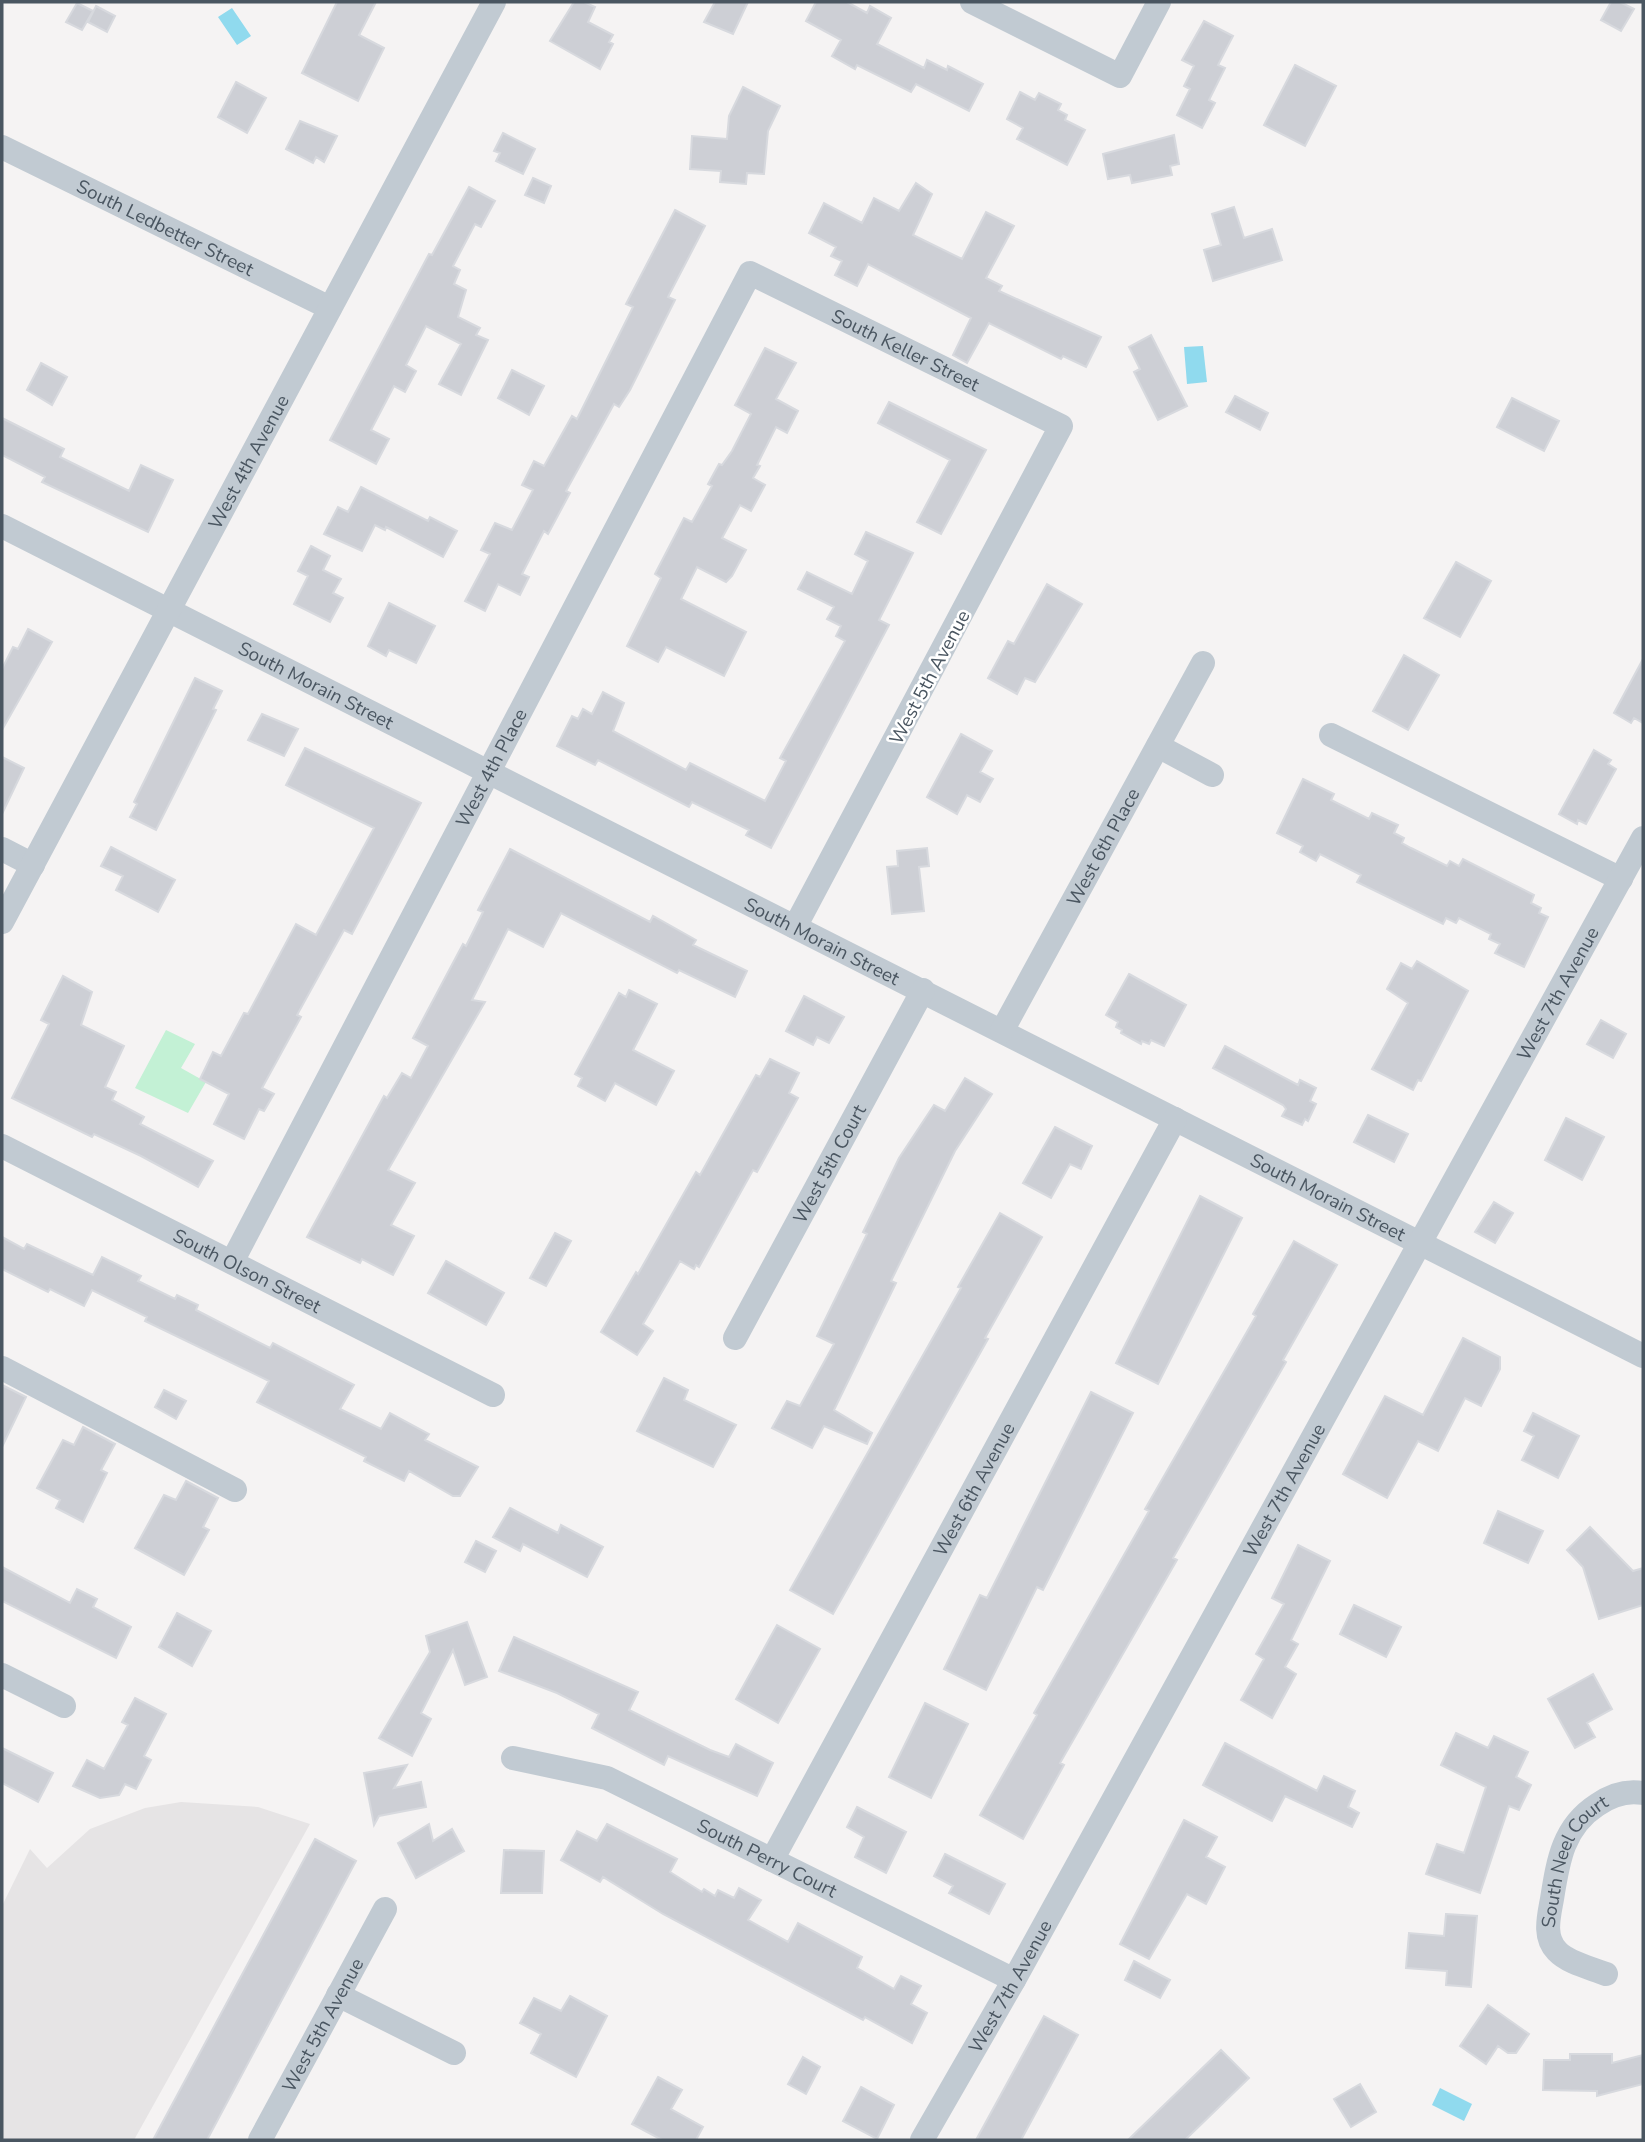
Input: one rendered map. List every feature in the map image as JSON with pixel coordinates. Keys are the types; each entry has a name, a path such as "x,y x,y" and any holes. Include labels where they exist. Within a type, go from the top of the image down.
{"street":[{"name":"West 4th Avenue","path":"2,922 494,2"},
{"path":"972,2 1120,76 1159,2"},
{"name":"South Ledbetter Street","path":"2,147 330,308"},
{"name":"South Keller Street","path":"750,273 1061,426"},
{"name":"West 4th Place","path":"232,1262 750,273"},
{"name":"West 5th Avenue","path":"795,927 1061,426"},
{"name":"South Morain Street","path":"2,526 1643,1356"},
{"name":"West 6th Place","path":"1002,1031 1203,663"},
{"path":"1331,735 1621,879"},
{"path":"1158,746 1212,775"},
{"name":"West 7th Avenue","path":"922,2140 1014,1980 1643,838"},
{"path":"2,849 33,865"},
{"name":"West 5th Court","path":"735,1338 923,990"},
{"name":"West 6th Avenue","path":"772,1860 1175,1119"},
{"name":"South Olson Street","path":"2,1146 494,1395"},
{"path":"2,1368 235,1490"},
{"path":"2,1675 64,1706"},
{"name":"South Perry Court","path":"513,1758 607,1777 1014,1980"},
{"name":"South Neel Court","path":"1606,1974 1563,1956 1549,1940 1548,1924 1558,1861 1573,1826 1586,1812 1615,1794 1643,1793"},
{"name":"West 5th Avenue","path":"260,2140 385,1909"},
{"path":"338,1995 454,2053"}],"shaded area":[{"path":"181,1802 258,1807 310,1824 134,2140 2,2140 2,1906 30,1849 47,1868 90,1829 145,1808"}],"green space":[{"path":"166,1030 195,1044 181,1068 206,1082 188,1113 135,1088"}],"water":[{"path":"232,8 251,36 237,45 218,17"},
{"path":"1203,346 1207,382 1187,384 1184,347"},
{"path":"1440,2088 1472,2104 1464,2121 1432,2105"}],"building":[{"path":"337,2 376,2 359,35 384,48 358,101 302,73"},
{"path":"574,2 584,2 595,7 588,22 613,35 609,42 613,44 600,69 550,41"},
{"path":"715,2 748,2 733,34 704,22"},
{"path":"816,2 847,2 867,13 870,6 891,18 877,44 924,68 927,60 947,70 948,66 983,84 969,111 916,84 911,92 857,65 855,69 832,56 841,40 806,21"},
{"path":"1611,2 1620,2 1634,9 1621,31 1601,20"},
{"path":"77,3 93,11 82,30 66,22"},
{"path":"96,6 115,16 107,32 88,22"},
{"path":"1204,21 1233,36 1218,65 1225,68 1209,100 1215,103 1202,128 1177,115 1190,89 1184,86 1194,66 1182,60"},
{"path":"1295,65 1336,86 1305,146 1264,125"},
{"path":"236,82 266,98 247,133 218,117"},
{"path":"743,87 780,106 768,131 764,174 747,173 746,184 720,182 721,171 690,169 692,136 727,139 729,116"},
{"path":"1020,92 1035,100 1039,93 1061,104 1058,110 1067,115 1065,120 1085,130 1067,165 1017,139 1023,128 1007,119"},
{"path":"300,121 337,136 324,162 316,157 313,163 286,149"},
{"path":"503,133 535,149 523,174 496,161 500,153 494,151"},
{"path":"1174,135 1179,164 1170,166 1172,175 1132,183 1130,175 1108,179 1103,154"},
{"path":"533,178 551,186 544,203 525,195"},
{"path":"916,183 932,194 913,235 962,259 986,212 1014,226 986,278 1002,286 999,291 1101,337 1086,367 1063,356 1061,359 989,323 967,363 953,355 971,318 868,264 857,286 835,275 842,261 831,256 836,247 809,233 824,203 862,223 874,198 899,211"},
{"path":"469,187 495,201 481,227 475,224 453,266 460,270 454,284 466,290 458,317 480,328 476,335 488,340 461,395 439,384 461,344 426,326 406,365 416,371 405,392 394,386 371,430 389,439 376,464 330,440 429,254 432,255"},
{"path":"1234,207 1244,238 1272,229 1282,260 1213,281 1204,250 1221,245 1212,214"},
{"path":"675,210 705,226 668,297 675,300 630,390 619,407 614,404 566,491 570,493 548,534 544,531 522,574 529,577 520,595 498,584 485,611 465,601 490,554 481,550 495,523 512,530 533,490 522,485 534,461 544,466 572,416 577,419 633,307 626,304"},
{"path":"1151,335 1187,406 1158,420 1134,372 1140,369 1129,347"},
{"path":"765,348 796,363 776,399 798,411 787,433 776,427 757,465 760,466 753,478 765,485 751,511 740,505 722,538 746,550 732,576 726,582 697,567 681,599 746,632 724,676 666,647 658,662 627,646 661,578 655,574 684,518 692,522 712,486 708,484 719,464 722,465 732,451 751,414 735,405"},
{"path":"41,363 67,377 52,405 27,390"},
{"path":"512,370 544,386 529,415 498,398"},
{"path":"1235,396 1268,413 1260,430 1226,412"},
{"path":"1512,398 1559,421 1544,451 1497,427"},
{"path":"889,402 986,450 941,534 917,522 950,460 878,423"},
{"path":"2,418 64,449 60,457 129,491 141,465 173,480 148,532 42,482 45,477 2,455"},
{"path":"361,487 428,521 430,517 457,531 443,557 386,527 385,530 375,525 362,551 324,534 338,507 348,512"},
{"path":"866,532 913,553 879,620 889,625 771,848 746,835 749,830 692,802 689,807 598,760 595,765 557,746 572,716 578,719 583,709 592,714 603,692 624,703 613,731 686,770 690,763 765,801 786,761 780,758 845,641 836,636 841,626 827,619 834,607 798,589 807,572 852,594 868,561 855,554"},
{"path":"311,546 330,556 323,570 341,579 333,593 343,598 330,622 294,604 308,576 298,571"},
{"path":"1456,562 1491,581 1460,637 1424,618"},
{"path":"1047,584 1082,604 1035,682 1025,678 1017,694 988,678 1008,641 1014,644"},
{"path":"389,603 435,626 416,663 389,650 386,656 368,646"},
{"path":"28,629 52,642 2,730 2,669 13,647 18,649"},
{"path":"1404,655 1439,675 1408,730 1373,711"},
{"path":"1643,659 1643,723 1634,718 1631,723 1614,713"},
{"path":"195,678 222,691 213,709 216,710 156,830 130,817 137,804 134,802"},
{"path":"262,714 298,729 284,756 248,740"},
{"path":"961,734 992,751 980,772 993,779 980,802 967,795 957,814 927,797"},
{"path":"305,748 421,803 352,934 344,930 297,1015 301,1017 262,1088 274,1094 264,1111 259,1109 244,1139 214,1124 229,1094 200,1079 213,1052 221,1056 244,1013 248,1014 296,924 316,935 374,828 286,785"},
{"path":"1594,750 1611,760 1608,764 1616,769 1586,824 1578,820 1577,824 1559,814"},
{"path":"2,757 24,768 2,814"},
{"path":"1303,779 1334,794 1331,800 1369,819 1372,813 1398,825 1394,833 1404,838 1402,843 1411,848 1447,866 1450,861 1459,866 1463,859 1534,895 1531,903 1541,908 1539,913 1548,917 1524,967 1495,953 1500,944 1489,939 1491,934 1459,918 1456,923 1446,918 1443,924 1357,882 1361,875 1320,854 1316,861 1300,852 1303,846 1277,833"},
{"path":"111,847 175,880 158,912 116,890 123,876 101,866"},
{"path":"927,848 929,866 919,867 924,911 892,914 887,867 898,866 897,851"},
{"path":"510,849 650,922 653,916 696,940 693,945 747,971 735,997 679,970 677,973 561,913 543,947 508,929 472,1000 485,1002 388,1170 415,1183 391,1225 414,1236 393,1275 362,1259 360,1263 307,1237 384,1096 387,1098 402,1073 411,1078 428,1046 413,1038 463,944 466,946 483,912 478,910"},
{"path":"1417,961 1468,991 1421,1081 1418,1080 1413,1090 1372,1069 1408,1003 1387,989 1401,963 1412,969"},
{"path":"1129,974 1186,1005 1164,1046 1151,1040 1149,1044 1142,1041 1141,1044 1121,1033 1122,1030 1116,1027 1118,1022 1106,1015"},
{"path":"63,976 92,992 81,1025 124,1046 105,1087 116,1092 112,1100 144,1117 140,1124 213,1161 198,1187 141,1156 94,1134 92,1137 12,1098 49,1024 41,1020"},
{"path":"629,990 657,1004 633,1050 674,1071 656,1105 615,1083 605,1101 578,1086 582,1078 575,1074 619,993 626,997"},
{"path":"804,996 844,1017 829,1043 817,1037 813,1045 786,1031"},
{"path":"1601,1020 1626,1034 1613,1058 1587,1044"},
{"path":"1225,1046 1298,1085 1300,1080 1316,1088 1310,1101 1316,1104 1308,1121 1305,1119 1302,1125 1282,1116 1286,1109 1283,1105 1213,1068"},
{"path":"770,1059 799,1073 789,1093 798,1098 757,1172 753,1170 699,1267 696,1265 694,1269 680,1261 643,1324 653,1331 637,1355 601,1332 636,1272 638,1274 696,1172 700,1175 756,1075 760,1077"},
{"path":"965,1078 992,1094 955,1151 891,1281 896,1283 834,1410 872,1433 867,1444 824,1426 812,1448 772,1428 787,1401 800,1406 834,1344 817,1336 867,1234 863,1232 899,1158 934,1105 945,1111"},
{"path":"1368,1115 1408,1134 1394,1162 1354,1142"},
{"path":"1566,1118 1604,1137 1582,1180 1545,1160"},
{"path":"1055,1127 1092,1146 1081,1169 1070,1164 1051,1198 1023,1183"},
{"path":"1200,1196 1242,1218 1158,1384 1116,1363"},
{"path":"1494,1202 1513,1213 1495,1243 1475,1232"},
{"path":"1000,1213 1042,1237 985,1338 988,1339 833,1614 790,1590 961,1288 958,1287"},
{"path":"555,1233 571,1241 546,1286 530,1278"},
{"path":"2,1237 24,1249 27,1244 93,1275 102,1257 141,1276 138,1281 175,1299 177,1295 198,1305 196,1310 270,1348 273,1343 354,1385 340,1409 381,1429 390,1413 429,1434 425,1440 478,1467 460,1496 453,1496 409,1471 404,1481 364,1461 366,1457 257,1402 269,1381 145,1321 147,1317 92,1290 84,1306 2,1269"},
{"path":"1294,1241 1337,1265 1283,1360 1286,1362 1173,1558 1177,1560 1060,1763 1064,1765 1023,1839 980,1815 1037,1715 1034,1713 1149,1511 1145,1509 1256,1316 1253,1314"},
{"path":"446,1261 504,1293 486,1325 428,1293"},
{"path":"1463,1338 1500,1357 1500,1369 1481,1406 1465,1398 1438,1451 1418,1441 1387,1498 1343,1474 1385,1396 1423,1415"},
{"path":"664,1378 688,1390 684,1400 736,1425 713,1467 637,1431"},
{"path":"2,1385 26,1397 2,1447"},
{"path":"164,1390 186,1401 176,1419 155,1407"},
{"path":"1091,1392 1133,1413 1043,1590 1037,1587 986,1690 944,1669 980,1595 987,1598"},
{"path":"1533,1413 1579,1436 1558,1478 1522,1460 1534,1436 1524,1431"},
{"path":"83,1427 115,1444 101,1470 107,1473 83,1522 56,1508 60,1500 37,1488 63,1440 74,1445"},
{"path":"186,1481 218,1498 203,1527 209,1530 184,1575 135,1548 164,1495 176,1500"},
{"path":"510,1508 558,1533 561,1525 603,1547 587,1577 523,1544 520,1551 493,1537"},
{"path":"1498,1511 1543,1531 1528,1563 1484,1543"},
{"path":"1590,1527 1633,1571 1643,1568 1643,1605 1599,1619 1583,1567 1567,1550"},
{"path":"476,1541 496,1551 485,1572 465,1562"},
{"path":"1298,1545 1330,1561 1291,1640 1298,1644 1285,1667 1296,1674 1272,1718 1241,1700 1264,1659 1256,1654 1284,1604 1272,1598"},
{"path":"2,1567 70,1603 77,1589 97,1599 93,1607 131,1627 116,1658 2,1601"},
{"path":"1354,1605 1401,1627 1386,1657 1340,1634"},
{"path":"177,1613 211,1631 192,1666 159,1647"},
{"path":"467,1622 487,1677 465,1685 453,1650 421,1713 431,1719 412,1756 379,1738 430,1652 426,1636"},
{"path":"777,1625 820,1649 778,1723 736,1699"},
{"path":"514,1637 638,1692 629,1710 710,1750 729,1757 736,1744 773,1763 757,1796 668,1756 664,1765 592,1728 599,1714 557,1693 499,1671"},
{"path":"1593,1674 1612,1709 1587,1723 1595,1737 1575,1748 1548,1699"},
{"path":"135,1698 166,1714 144,1756 151,1760 136,1789 125,1784 119,1795 100,1798 73,1786 87,1760 104,1769 128,1725 122,1722"},
{"path":"925,1703 968,1724 931,1798 889,1777"},
{"path":"1456,1733 1488,1748 1494,1736 1528,1752 1516,1777 1531,1785 1519,1810 1509,1806 1480,1893 1426,1874 1437,1844 1464,1853 1486,1787 1441,1765"},
{"path":"1225,1743 1317,1791 1324,1776 1355,1791 1348,1807 1359,1813 1352,1827 1285,1796 1272,1821 1203,1785"},
{"path":"2,1748 53,1773 38,1802 2,1783"},
{"path":"407,1765 394,1788 421,1782 426,1807 379,1816 374,1825 364,1773"},
{"path":"857,1807 906,1832 886,1873 855,1857 864,1837 847,1827"},
{"path":"1184,1820 1217,1837 1206,1857 1225,1867 1206,1904 1187,1894 1149,1959 1120,1944"},
{"path":"429,1824 433,1841 452,1829 464,1851 416,1878 398,1843"},
{"path":"607,1824 677,1859 670,1872 702,1892 704,1889 715,1896 718,1890 734,1898 739,1888 761,1900 748,1920 788,1942 798,1923 862,1957 857,1968 894,1989 901,1976 921,1986 911,2004 927,2013 912,2043 865,2017 863,2020 663,1914 603,1877 600,1882 561,1860 577,1831 597,1841"},
{"path":"315,1839 356,1861 207,2140 153,2140"},
{"path":"504,1850 544,1851 542,1893 501,1893"},
{"path":"945,1854 1005,1884 989,1914 949,1893 953,1886 934,1876"},
{"path":"1446,1914 1477,1916 1471,1987 1446,1985 1447,1971 1406,1968 1409,1933 1444,1936"},
{"path":"1134,1961 1170,1980 1160,1998 1125,1980"},
{"path":"570,1996 607,2016 576,2077 531,2053 541,2034 520,2023 534,1998 561,2011"},
{"path":"1488,2005 1529,2034 1516,2053 1508,2053 1498,2046 1486,2064 1460,2046"},
{"path":"1044,2016 1078,2035 1021,2140 976,2140"},
{"path":"1221,2050 1249,2078 1185,2140 1128,2140"},
{"path":"1570,2054 1612,2054 1612,2063 1643,2055 1643,2084 1597,2096 1597,2091 1543,2090 1544,2060 1570,2060"},
{"path":"803,2057 820,2067 806,2094 788,2084"},
{"path":"658,2077 682,2090 671,2109 703,2127 696,2140 662,2140 632,2124"},
{"path":"1360,2084 1376,2112 1351,2127 1334,2099"},
{"path":"861,2087 894,2105 877,2139 843,2121"}]}
